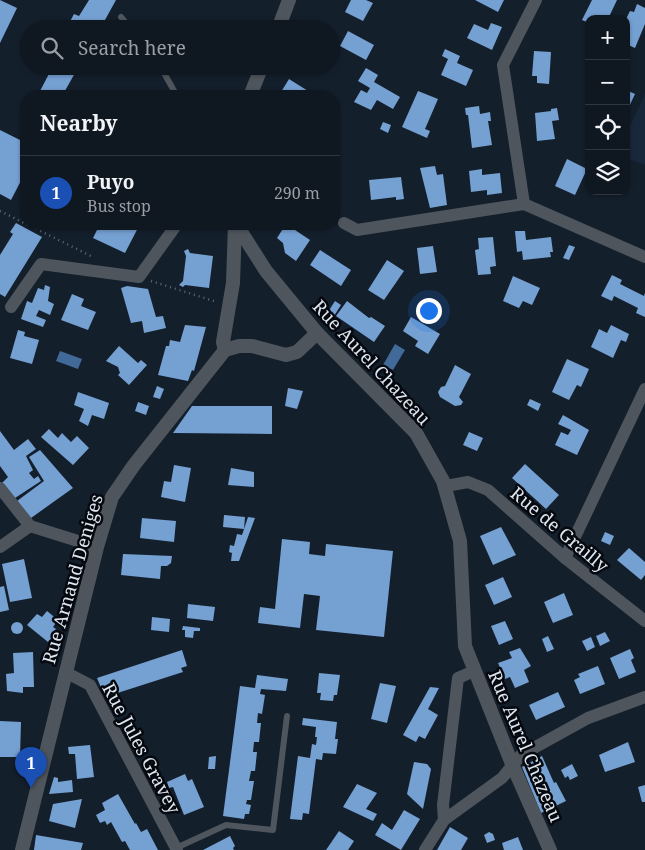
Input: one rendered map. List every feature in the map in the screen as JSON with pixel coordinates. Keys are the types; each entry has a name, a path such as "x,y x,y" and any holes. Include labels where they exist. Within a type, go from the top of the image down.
{"street":[{"path":"282,20 290,0"},
{"path":"524,204 503,66 536,0"},
{"path":"252,90 258,75"},
{"path":"344,223 357,230 524,204 645,257"},
{"path":"11,307 41,264 139,277 173,230"},
{"path":"236,230 233,283 223,342 225,350 240,346 252,346 286,355 297,352 317,333"},
{"name":"Rue Aurel Chazeau","path":"240,230 266,271 317,333 416,433 446,486 460,541 466,646 474,671 512,764 550,850"},
{"name":"Rue Arnaud Deniges","path":"22,850 97,546 112,497 134,465 225,350"},
{"path":"565,558 645,390"},
{"name":"Rue de Grailly","path":"446,486 468,482 488,490 565,558 645,621"},
{"path":"0,488 30,526 97,546"},
{"path":"0,547 30,526"},
{"path":"444,820 443,805 458,678 474,671"},
{"name":"Rue Jules Gravey","path":"65,672 90,686 177,849"},
{"path":"425,850 444,820 502,778 521,755 588,718 645,697"}],"lane":[{"path":"165,75 174,90"},
{"path":"177,849 226,825 273,830 287,716"}],"shaded area":[{"path":"645,94 645,165 630,159 630,126"}],"water":[{"path":"395,344 405,350 393,370 383,365"},
{"path":"60,351 82,359 78,369 56,361"}],"building":[{"path":"0,0 17,8 0,43"},
{"path":"89,0 116,0 105,20 71,20 74,14 79,16"},
{"path":"351,0 366,0 373,3 363,21 345,12"},
{"path":"475,0 504,0 498,12"},
{"path":"592,0 617,0 610,15 585,15 585,21 582,20"},
{"path":"637,4 645,8 645,24 635,48 630,46 630,15 628,15 630,11 634,12"},
{"path":"491,23 502,27 492,50 467,38 474,24 488,30"},
{"path":"348,31 374,45 366,60 340,46"},
{"path":"445,49 460,56 457,63 473,70 466,86 441,75 448,59 442,56"},
{"path":"534,51 551,52 549,84 537,83 537,76 532,76"},
{"path":"366,68 378,75 374,82 400,97 393,109 377,100 371,110 354,102 361,90 367,93 370,88 358,81"},
{"path":"48,75 74,75 65,90 41,90"},
{"path":"289,79 306,90 282,90"},
{"path":"418,91 438,99 425,129 430,131 427,138 402,127"},
{"path":"630,92 635,94 630,105"},
{"path":"479,106 480,114 490,112 491,121 488,121 492,145 472,148 468,115 466,115 465,108"},
{"path":"557,108 559,120 552,121 555,139 537,141 535,113 551,111 551,109"},
{"path":"383,122 391,125 388,133 380,129"},
{"path":"0,130 20,140 20,183 11,200 0,194"},
{"path":"567,159 585,168 585,173 575,195 555,186"},
{"path":"435,166 437,175 443,174 447,205 430,208 420,168"},
{"path":"482,169 482,175 500,173 502,193 487,195 487,190 471,192 469,171"},
{"path":"401,177 404,199 396,200 396,197 371,200 369,180"},
{"path":"16,223 20,225 20,230 29,230 42,237 5,297 0,294 0,255 13,234 10,232"},
{"path":"97,230 137,230 125,253 93,238"},
{"path":"282,230 295,230 310,240 296,261 285,253 283,243 277,238"},
{"path":"515,231 525,231 526,240 551,237 553,252 550,252 551,257 523,260 522,251 517,252"},
{"path":"493,237 496,266 490,267 491,274 478,275 475,250 479,249 478,238"},
{"path":"569,245 575,247 569,260 563,258"},
{"path":"433,246 437,272 420,274 417,248"},
{"path":"188,249 190,253 213,256 209,288 185,285 183,287 179,285 183,281 186,256 184,251"},
{"path":"320,250 351,270 341,286 310,265"},
{"path":"387,260 404,271 384,300 368,290"},
{"path":"612,275 622,280 620,284 644,296 645,293 645,317 636,313 638,308 614,296 612,301 601,296"},
{"path":"513,276 540,288 532,305 523,301 519,308 503,301"},
{"path":"45,285 50,287 48,301 54,304 50,315 39,310 36,316 46,320 43,327 21,319 27,301 32,303 38,288 44,290"},
{"path":"127,286 148,289 156,317 163,316 166,328 144,333 142,321 131,323 121,288"},
{"path":"72,294 84,299 81,306 96,312 88,330 61,320"},
{"path":"335,301 341,305 334,316 328,312"},
{"path":"347,301 369,318 371,317 385,326 374,342 336,316"},
{"path":"411,317 440,334 428,354 415,346 418,341 403,331"},
{"path":"185,325 206,327 194,371 192,370 188,381 158,375 166,346 169,346 170,340 180,342"},
{"path":"611,325 629,334 626,342 621,340 613,358 591,347 599,329 607,333"},
{"path":"18,330 25,332 24,336 39,340 32,364 10,358"},
{"path":"119,346 138,363 141,360 147,365 129,385 118,375 120,373 118,367 106,361"},
{"path":"567,359 589,369 581,387 577,385 569,400 552,392"},
{"path":"455,365 471,374 459,397 463,402 461,405 455,406 440,397 438,392 441,387 445,386"},
{"path":"157,386 164,389 160,399 153,397"},
{"path":"288,388 303,391 297,409 285,406"},
{"path":"78,392 109,403 104,419 92,415 88,426 79,421 84,409 74,405"},
{"path":"530,399 541,404 538,411 527,405"},
{"path":"138,402 149,406 146,415 135,411"},
{"path":"192,406 272,406 272,434 173,433"},
{"path":"563,415 589,430 577,455 555,445 561,432 568,435 571,430 558,424"},
{"path":"49,429 58,438 62,433 71,442 77,436 89,448 73,465 41,437"},
{"path":"0,431 14,450 28,439 36,449 26,456 33,470 29,473 34,479 38,476 41,481 15,498 2,483 8,477 0,466"},
{"path":"469,432 483,438 477,451 463,445"},
{"path":"40,450 73,488 31,518 17,501 44,481 29,457"},
{"path":"525,464 559,495 546,509 512,478"},
{"path":"174,465 191,468 185,502 161,497 164,481 171,482"},
{"path":"231,468 254,472 254,487 228,485"},
{"path":"224,515 245,517 244,529 223,527"},
{"path":"248,517 255,518 239,561 231,561 230,545 234,546 237,534 242,535"},
{"path":"142,518 176,521 174,542 140,538"},
{"path":"501,527 516,555 493,565 480,536"},
{"path":"605,532 614,536 610,545 601,541"},
{"path":"282,539 310,542 309,554 325,556 326,544 393,551 384,637 316,630 320,596 304,594 300,628 258,623 260,607 275,609"},
{"path":"629,548 645,562 645,575 641,580 617,560"},
{"path":"123,554 172,556 171,563 167,566 161,566 160,579 121,575"},
{"path":"24,559 32,598 10,602 2,564"},
{"path":"503,577 512,597 494,605 485,585"},
{"path":"4,586 9,610 0,612 0,587"},
{"path":"564,593 573,615 553,623 544,602"},
{"path":"188,604 215,607 213,621 187,618"},
{"path":"47,611 58,620 53,627 56,629 53,632 55,634 48,642 27,625 37,614 42,617"},
{"path":"152,617 170,619 169,632 151,630"},
{"path":"505,621 513,639 499,645 491,626"},
{"path":"17,622 23,628 17,634 11,628"},
{"path":"183,626 200,628 200,631 194,631 193,638 185,637 185,630 182,630"},
{"path":"605,632 610,641 600,646 596,636"},
{"path":"548,636 554,649 547,652 542,639"},
{"path":"591,637 595,647 587,651 582,641"},
{"path":"520,648 531,666 524,670 529,682 515,688 510,677 505,679 498,663 512,658 509,652"},
{"path":"630,649 634,658 631,660 636,672 619,679 610,658"},
{"path":"182,650 187,666 181,668 183,672 105,697 97,678"},
{"path":"33,652 34,687 23,687 23,693 7,691 6,674 14,673 13,653"},
{"path":"598,666 605,684 580,694 574,680 580,677 578,674"},
{"path":"319,673 340,675 337,695 334,695 333,701 320,700 321,693 317,693"},
{"path":"257,675 288,679 286,691 261,689 260,694 265,695 262,714 258,713 257,723 261,723 259,742 254,742 253,752 257,752 255,771 251,771 249,781 254,781 251,800 247,800 246,804 251,805 249,814 245,814 244,819 223,816 240,686 255,688"},
{"path":"380,683 396,686 387,723 371,719"},
{"path":"430,687 439,688 428,709 438,715 425,739 419,736 416,742 403,735"},
{"path":"558,692 565,707 536,720 529,705"},
{"path":"303,718 337,722 335,739 338,739 336,754 323,753 322,760 316,759 309,814 303,813 302,820 290,819 298,756 310,758 312,744 316,745 317,737 315,737 316,727 302,725"},
{"path":"0,721 21,722 20,757 0,757"},
{"path":"628,742 635,762 605,772 599,755"},
{"path":"90,745 94,777 77,779 75,754 69,754 68,747"},
{"path":"216,756 215,769 208,769 209,757"},
{"path":"542,756 554,783 556,782 566,801 541,813 522,767"},
{"path":"414,762 427,764 431,769 423,809 407,794"},
{"path":"572,764 578,776 570,780 568,776 565,778 561,770"},
{"path":"185,774 188,781 192,779 204,807 184,815 173,787 169,788 167,782"},
{"path":"54,777 58,778 58,782 72,780 73,792 49,794"},
{"path":"357,784 377,793 366,809 377,814 373,821 343,807"},
{"path":"645,785 645,802 642,802 638,787"},
{"path":"118,794 135,824 141,832 147,829 158,850 130,850 125,841 122,842 111,822 107,825 105,821 100,823 96,815 105,810 102,803"},
{"path":"82,799 75,828 49,821 53,804"},
{"path":"404,810 420,819 401,850 375,835 382,823 392,830"},
{"path":"450,827 468,838 461,850 437,850"},
{"path":"339,831 354,841 348,850 326,850"},
{"path":"489,832 493,834 495,840 487,843 484,835"},
{"path":"36,835 83,843 81,850 34,850"},
{"path":"230,836 235,846 234,850 203,850"},
{"path":"518,837 523,850 504,850 502,843"}],"place":[{"name":"Puyo","path":"31,788"}]}
